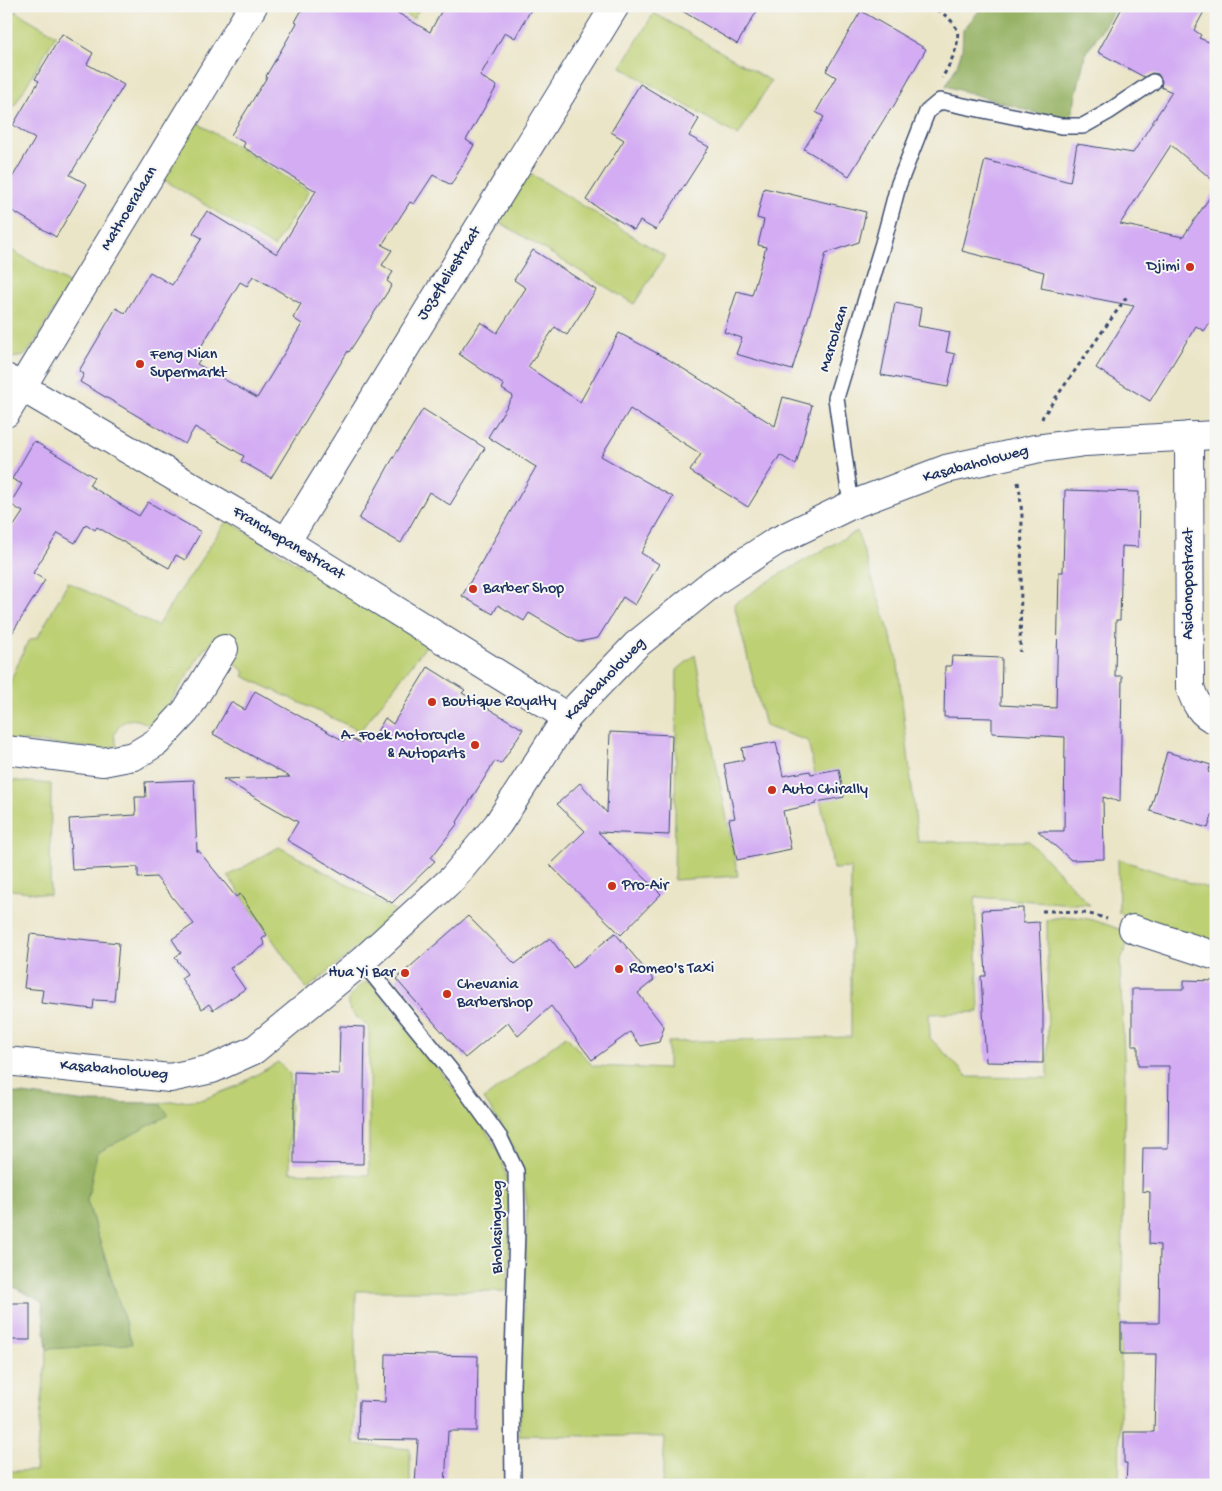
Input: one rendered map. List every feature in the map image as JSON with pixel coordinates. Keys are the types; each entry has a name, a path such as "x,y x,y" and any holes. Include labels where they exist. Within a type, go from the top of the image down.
{"street":[{"name":"Mathoeralaan","path":"6,413 14,382 254,6"},
{"name":"Jozefleliestraat","path":"286,542 615,6"},
{"name":"Franchepanestraat","path":"14,382 286,542 568,717"},
{"name":"Asidonopostraat","path":"1188,436 1190,687 1196,705 1210,718 1216,720"},
{"name":"Kasabaholoweg","path":"6,1061 170,1078 212,1069 254,1050 362,961 453,878 498,824 568,717 636,646 715,581 775,542 852,505 946,469 1023,452 1085,442 1216,436"},
{"path":"6,750 103,762 134,756 157,742 186,712 224,649"},
{"path":"1133,929 1216,956"}],"lane":[{"path":"940,101 1062,126 1083,126 1108,112 1152,82"},
{"name":"Marcolaan","path":"852,505 836,398 883,243 898,186 927,112 940,101"},
{"name":"Bholasingweg","path":"362,961 456,1077 500,1138 516,1172 517,1230 512,1387 513,1485"}],"path":[{"path":"930,6 942,13 956,27 958,39 952,60 942,79 940,101"},
{"path":"1020,652 1022,516 1020,493 1023,452 1043,416 1128,296"},
{"path":"1042,911 1069,911 1097,915 1133,929"}],"green space":[{"path":"6,6 56,35 6,120"},
{"path":"391,6 421,6 413,19"},
{"path":"983,6 1117,6 1085,55 1070,123 946,86 957,65 962,50 963,30"},
{"path":"654,13 771,81 738,136 621,67"},
{"path":"196,122 309,191 274,247 161,178"},
{"path":"528,172 665,256 634,304 498,221"},
{"path":"6,247 70,284 31,348 24,356 6,359"},
{"path":"227,520 427,645 360,731 243,676 245,672 234,663 237,650 219,639 204,649 154,728 136,720 126,721 118,728 114,735 117,746 102,749 6,739 6,691 28,641 38,637 68,582 157,626"},
{"path":"857,531 897,656 918,842 1029,841 1090,905 975,897 979,1012 929,1014 930,1038 968,1077 1048,1078 1047,920 1069,917 1090,919 1131,934 1120,963 1125,1079 1119,1485 662,1485 665,1437 519,1435 527,1207 522,1176 514,1149 484,1099 566,1036 593,1066 668,1069 668,1042 851,1037 851,868 833,869 808,741 765,726 734,604 777,576"},
{"path":"695,655 738,876 674,880 677,670"},
{"path":"6,780 51,784 50,895 6,889"},
{"path":"279,847 399,913 307,989 228,876"},
{"path":"1118,859 1216,891 1216,944 1119,913"},
{"path":"368,982 372,984 480,1122 502,1160 509,1197 510,1228 507,1291 356,1291 354,1444 410,1449 410,1485 6,1485 6,1471 35,1471 47,1349 132,1343 87,1201 96,1153 168,1115 159,1103 204,1099 237,1086 278,1062 290,1074 290,1172 369,1175 369,1027 354,1015 348,1002 362,984"},
{"path":"6,1092 87,1102 159,1103 169,1115 97,1153 87,1201 132,1344 47,1349 42,1302 6,1283"}],"building":[{"path":"304,6 386,6 430,32 444,6 533,6 515,38 505,32 480,76 497,86 466,140 474,145 451,185 433,175 414,204 410,202 382,245 392,250 382,265 393,272 387,281 392,285 348,351 271,478 241,461 244,456 195,427 185,444 80,382 84,374 79,371 116,308 125,313 150,272 172,285 202,238 193,233 207,211 277,254 316,191 243,147 245,143 231,135 267,77 297,23 295,22","holes":["253,276 301,304 293,318 302,324 257,398 197,364 201,358 196,355 240,282 247,286"]},
{"path":"674,6 760,6 737,44"},
{"path":"1123,6 1207,6 1194,30 1201,35 1199,38 1216,45 1216,183 1171,145 1120,224 1183,237 1216,188 1216,313 1204,331 1196,326 1150,401 1096,368 1134,306 1041,288 1044,272 962,251 985,160 1070,182 1077,144 1133,153 1172,92 1161,87 1162,81 1158,74 1152,73 1144,77 1098,52"},
{"path":"861,11 926,49 892,109 849,176 804,149 824,117 816,112 836,77 826,71"},
{"path":"62,34 93,53 87,64 124,85 70,175 87,184 56,237 6,207 6,188 35,139 13,125 39,81 35,79"},
{"path":"640,84 699,119 689,136 709,147 656,230 640,221 634,230 586,200 624,140 611,132"},
{"path":"764,188 866,212 859,242 826,253 816,293 792,370 736,354 742,338 724,332 737,291 752,295 766,247 758,245 764,220 757,218"},
{"path":"533,250 596,290 567,335 555,327 528,367 580,402 619,333 666,358 775,426 783,397 812,405 796,465 780,455 748,507 690,471 701,454 630,409 601,456 673,497 641,553 659,564 635,605 623,597 598,638 578,642 529,613 524,621 498,605 493,614 462,596 536,467 488,437 513,396 502,389 504,385 459,354 481,322 497,333 526,288 514,280"},
{"path":"895,303 921,308 918,326 950,332 946,352 955,354 948,387 881,375"},
{"path":"423,409 485,448 450,505 429,492 401,543 359,519"},
{"path":"34,441 94,477 89,485 139,516 148,502 201,532 185,560 176,555 169,568 97,527 95,530 86,524 75,543 58,533 33,573 45,580 6,643 6,538 23,512 10,504 22,484 12,479"},
{"path":"1065,490 1139,492 1138,547 1122,546 1120,620 1116,620 1115,676 1122,676 1120,802 1103,797 1104,859 1071,860 1038,831 1064,831 1065,737 992,733 992,718 944,717 945,666 951,666 952,656 1002,658 1001,705 1056,708 1059,572 1063,572"},
{"path":"428,667 465,690 462,693 523,729 501,764 495,761 458,823 431,858 435,861 392,903 287,840 298,822 223,779 290,777 213,734 231,702 245,710 255,691 344,741 347,736 360,743 363,735 372,740 385,718 393,724"},
{"path":"610,732 672,735 669,835 598,832 661,894 621,935 550,865 585,831 557,804 580,783 607,813"},
{"name":"Auto Chirally","path":"776,742 783,776 810,771 811,774 839,769 844,797 783,811 791,849 737,860 729,819 735,818 724,764 744,760 742,748"},
{"path":"1167,752 1211,765 1208,772 1216,775 1216,804 1208,828 1150,811"},
{"path":"194,780 197,852 198,850 236,897 240,894 267,935 262,939 265,945 230,968 245,989 213,1010 209,1004 202,1009 181,978 187,974 175,957 181,953 172,939 194,924 156,877 138,878 138,867 72,870 69,819 136,815 135,797 146,797 145,782"},
{"path":"1023,908 1023,923 1039,922 1043,1008 1043,1063 986,1062 981,976 986,976 982,910"},
{"path":"468,916 515,964 550,938 573,968 615,933 654,980 638,993 664,1027 659,1042 641,1046 630,1032 592,1060 551,1006 518,1036 508,1022 465,1058 396,979"},
{"path":"30,934 119,943 114,1001 94,1000 93,1009 41,1003 43,990 24,988"},
{"path":"1184,980 1215,981 1216,1485 1126,1485 1127,1463 1124,1463 1124,1432 1154,1432 1156,1354 1121,1354 1121,1323 1159,1323 1160,1245 1149,1244 1150,1192 1142,1191 1143,1148 1168,1148 1169,1066 1138,1066 1138,1046 1132,1046 1132,989 1184,989"},
{"path":"340,1026 365,1027 363,1164 294,1163 294,1072 339,1074"},
{"path":"6,1303 30,1303 30,1340 6,1340"},
{"path":"386,1354 478,1356 477,1431 448,1431 445,1485 415,1485 418,1440 358,1439 359,1401 385,1402"}],"place":[{"name":"Djimi","path":"1190,267"},
{"name":"Feng Nian Supermarkt","path":"140,364"},
{"name":"Barber Shop","path":"473,589"},
{"name":"Boutique Royalty","path":"432,702"},
{"name":"A- Foek Motorcycle & Autoparts","path":"475,745"},
{"name":"Auto Chirally","path":"772,790"},
{"name":"Pro-Air","path":"612,886"},
{"name":"Romeo's Taxi","path":"619,969"},
{"name":"Hua Yi Bar","path":"405,973"},
{"name":"Chevania Barbershop","path":"447,994"}]}
